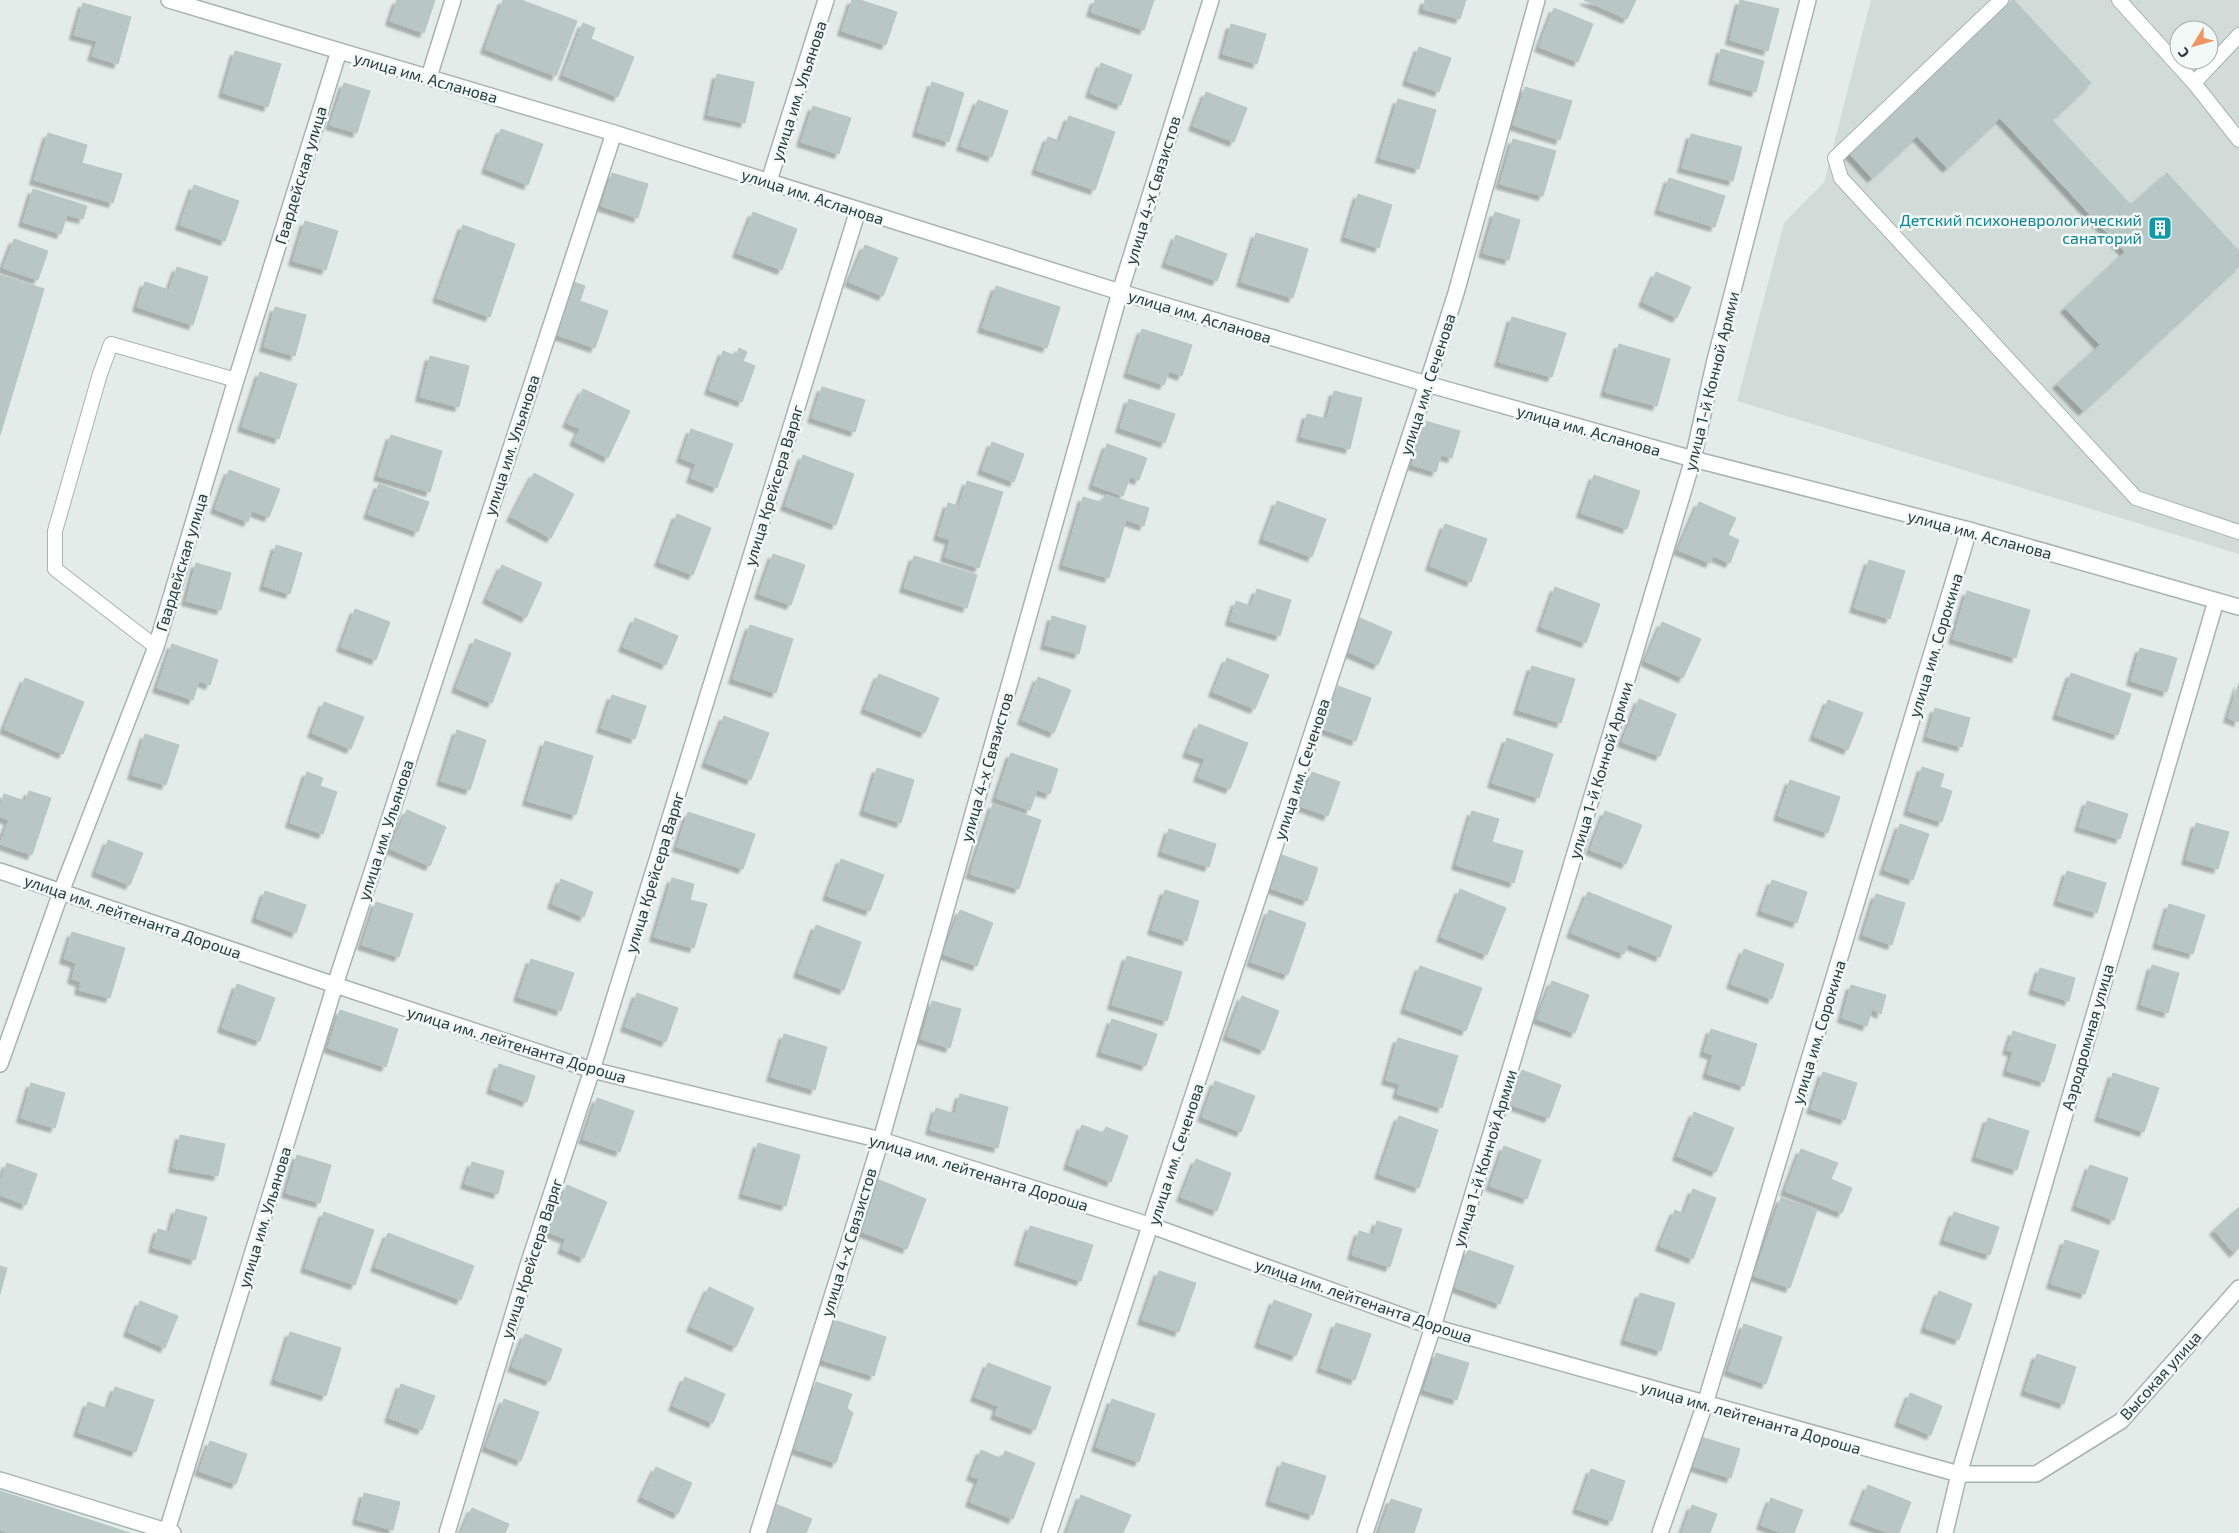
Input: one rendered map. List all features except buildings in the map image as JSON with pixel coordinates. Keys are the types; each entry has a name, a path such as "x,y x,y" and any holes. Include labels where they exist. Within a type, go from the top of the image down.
{"street":[{"name":"улица им. Асланова","path":"169,0 614,133 1120,292 1427,384 1693,459 1969,530 2239,607"},
{"path":"429,77 454,0"},
{"name":"улица им. Ульянова","path":"769,181 826,0"},
{"name":"улица 4-х Связистов","path":"758,1533 880,1140 1120,292 1211,0"},
{"name":"улица им. Сеченова","path":"1049,1533 1152,1226 1456,293 1537,0"},
{"name":"улица 1-й Конной Армии","path":"1365,1533 1433,1328 1693,459 1714,364 1808,0"},
{"name":"Гвардейская улица","path":"0,1064 61,892 156,647 236,380 339,51"},
{"name":"улица им. Ульянова","path":"170,1532 335,985 614,133"},
{"name":"улица Крейсера Варяг","path":"446,1533 528,1266 592,1070 858,210"},
{"name":"улица им. Сорокина","path":"1660,1533 1705,1404 1969,530"},
{"name":"Аэродромная улица","path":"1945,1533 1959,1474 2216,601"},
{"name":"улица им. лейтенанта Дороша","path":"0,871 592,1070 880,1140 1152,1226 1433,1328 1959,1474"},
{"name":"Высокая улица","path":"1959,1474 2036,1474 2121,1420 2239,1288"},
{"path":"0,1480 170,1532"}],"lane":[{"path":"2001,0 1835,158 1841,178 2136,498 2239,532"},
{"path":"2119,0 2194,83 2239,140"},
{"path":"2194,83 2239,35"},
{"path":"156,647 55,569 55,531 100,374 111,344 236,380"}],"shaded area":[{"path":"1871,0 2239,0 2239,554 1737,401 1784,223 1824,182"}],"place":[{"name":"Детский психоневрологический санаторий","path":"2160,228"}]}
